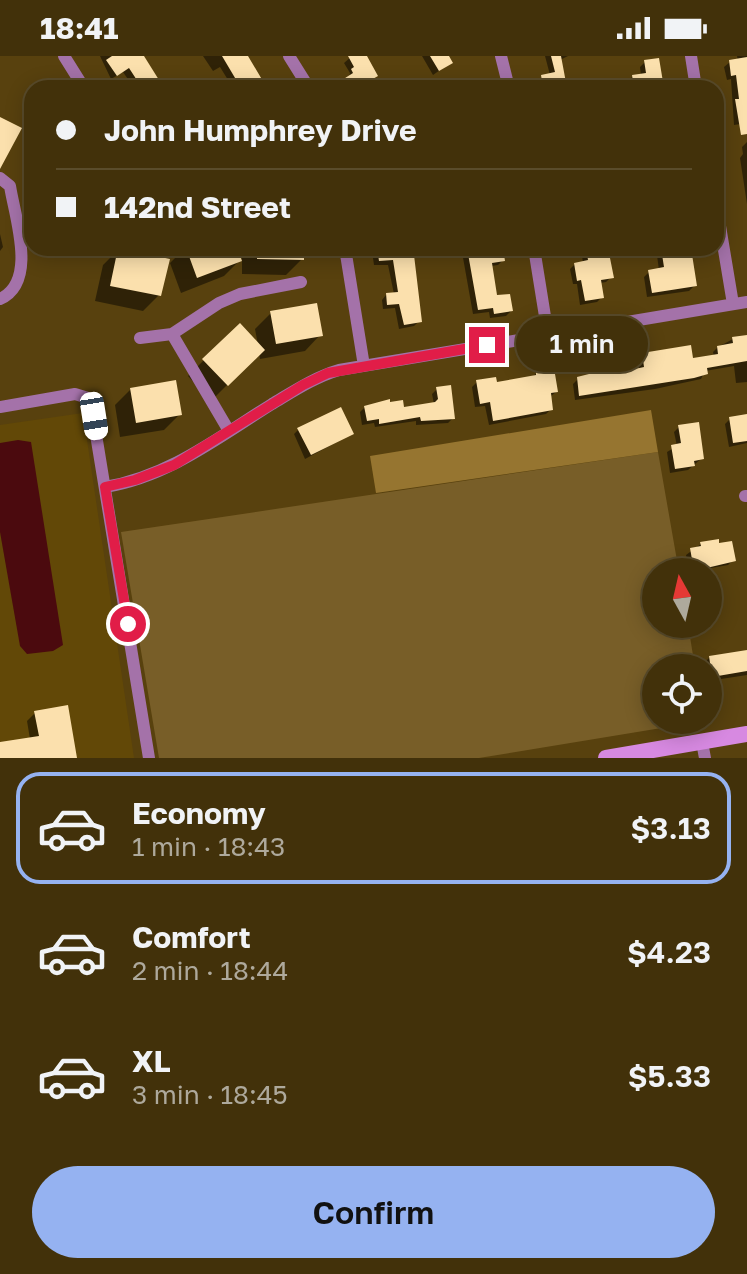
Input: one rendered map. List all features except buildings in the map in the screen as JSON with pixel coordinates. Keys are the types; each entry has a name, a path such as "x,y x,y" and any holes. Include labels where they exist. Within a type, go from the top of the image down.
{"main road":[{"path":"606,758 704,750 747,734"}],"street":[{"path":"64,56 79,80"},
{"path":"289,56 304,80"},
{"path":"501,56 507,80"},
{"path":"691,56 695,80"},
{"path":"0,178 10,186 23,266 17,284 0,299"},
{"path":"105,487 135,480 174,465 316,378 339,370 740,303 724,236"},
{"path":"346,256 364,366"},
{"path":"535,256 548,335"},
{"path":"140,338 172,334 219,303 240,294 301,282"},
{"path":"172,334 229,431"},
{"path":"0,407 75,394 88,398 94,416 149,758"}],"shaded area":[{"path":"651,410 658,452 376,493 370,456"},
{"path":"83,413 134,758 0,758 0,425"},
{"path":"18,440 31,442 63,645 53,651 27,654 20,646 0,532 0,443"},
{"path":"658,452 677,558 642,558 642,638 690,638 693,654 642,654 642,731 479,758 159,758 121,532"}],"route":[{"path":"128,624 105,487 135,480 174,465 303,385 328,373 487,345"}]}
